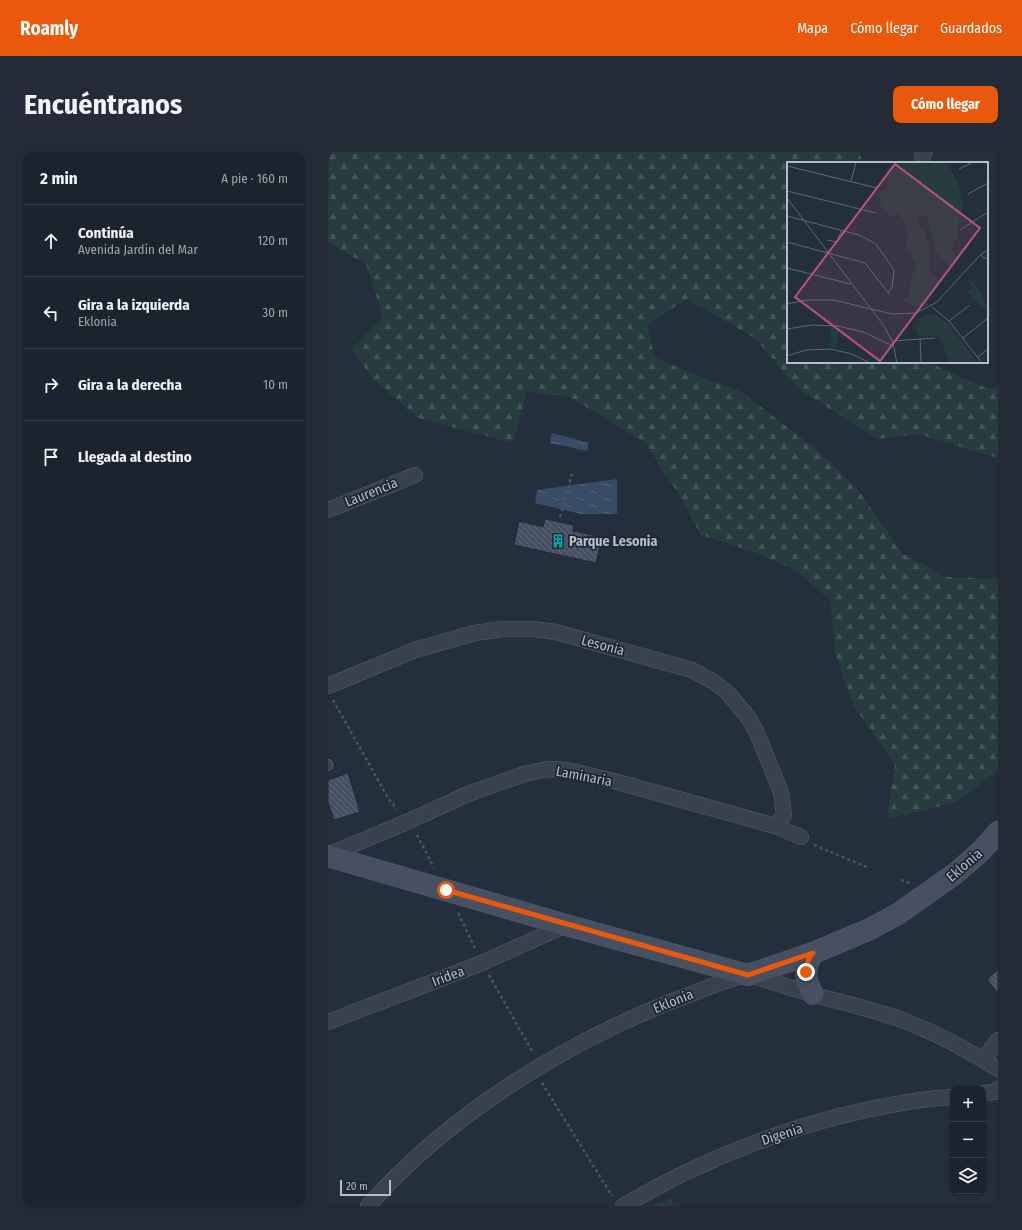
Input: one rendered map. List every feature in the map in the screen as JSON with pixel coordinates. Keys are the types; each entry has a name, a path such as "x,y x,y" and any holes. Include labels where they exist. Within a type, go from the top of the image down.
{"street":[{"name":"Laurencia","path":"328,510 415,475"},
{"name":"Lesonia","path":"330,691 415,650 475,633 503,630 534,629 556,632 692,670 714,682 727,692 748,717 756,731 781,792 784,815 775,826"},
{"name":"Laminaria","path":"328,856 468,794 524,774 548,769 567,770 595,776 775,826 801,837"},
{"name":"Eklonia","path":"368,1206 390,1180 424,1150 496,1095 537,1069 574,1048 642,1014 674,1000 813,953 868,930 898,914 956,873 981,851 998,832"},
{"path":"328,856 566,925 891,1016 916,1026 998,1069"},
{"name":"Iridea","path":"328,1022 482,963 566,925"},
{"path":"813,953 809,958 806,979 808,987 813,994"},
{"path":"983,1060 998,1040"},
{"path":"986,1093 995,1092 998,1089"},
{"name":"Digenia","path":"619,1203 692,1169 768,1138 807,1125 908,1102 950,1097"},
{"path":"356,1206 390,1180"}],"path":[{"path":"560,517 572,474"},
{"path":"330,691 388,798 409,821"},
{"path":"801,837 810,844 869,868"},
{"path":"482,963 537,1069 619,1203"}],"green space":[{"path":"329,152 859,152 863,162 787,162 787,363 935,363 936,366 984,387 998,389 998,458 918,434 877,439 796,387 755,338 687,299 648,324 654,357 703,378 740,391 820,452 859,491 902,553 946,577 998,579 998,770 957,802 887,819 895,765 854,706 835,653 830,600 797,571 757,553 701,535 677,491 661,469 647,444 569,397 527,391 513,443 418,418 372,378 352,349 383,317 366,264 328,242"},
{"path":"670,1198 674,1206 654,1206"}],"water":[{"path":"552,433 589,443 587,451 550,443"},
{"path":"617,479 617,514 581,514 535,503 537,490"}],"building":[{"name":"Parque Lesonia","path":"545,519 574,525 573,531 602,537 596,563 514,545 519,521 543,527"},
{"path":"348,773 360,812 334,820 328,802 328,780"},
{"path":"998,970 998,993 987,979"}],"place":[{"name":"Parque Lesonia","path":"558,541"}],"route":[{"path":"446,890 748,975 813,953 809,958 806,972"}]}
